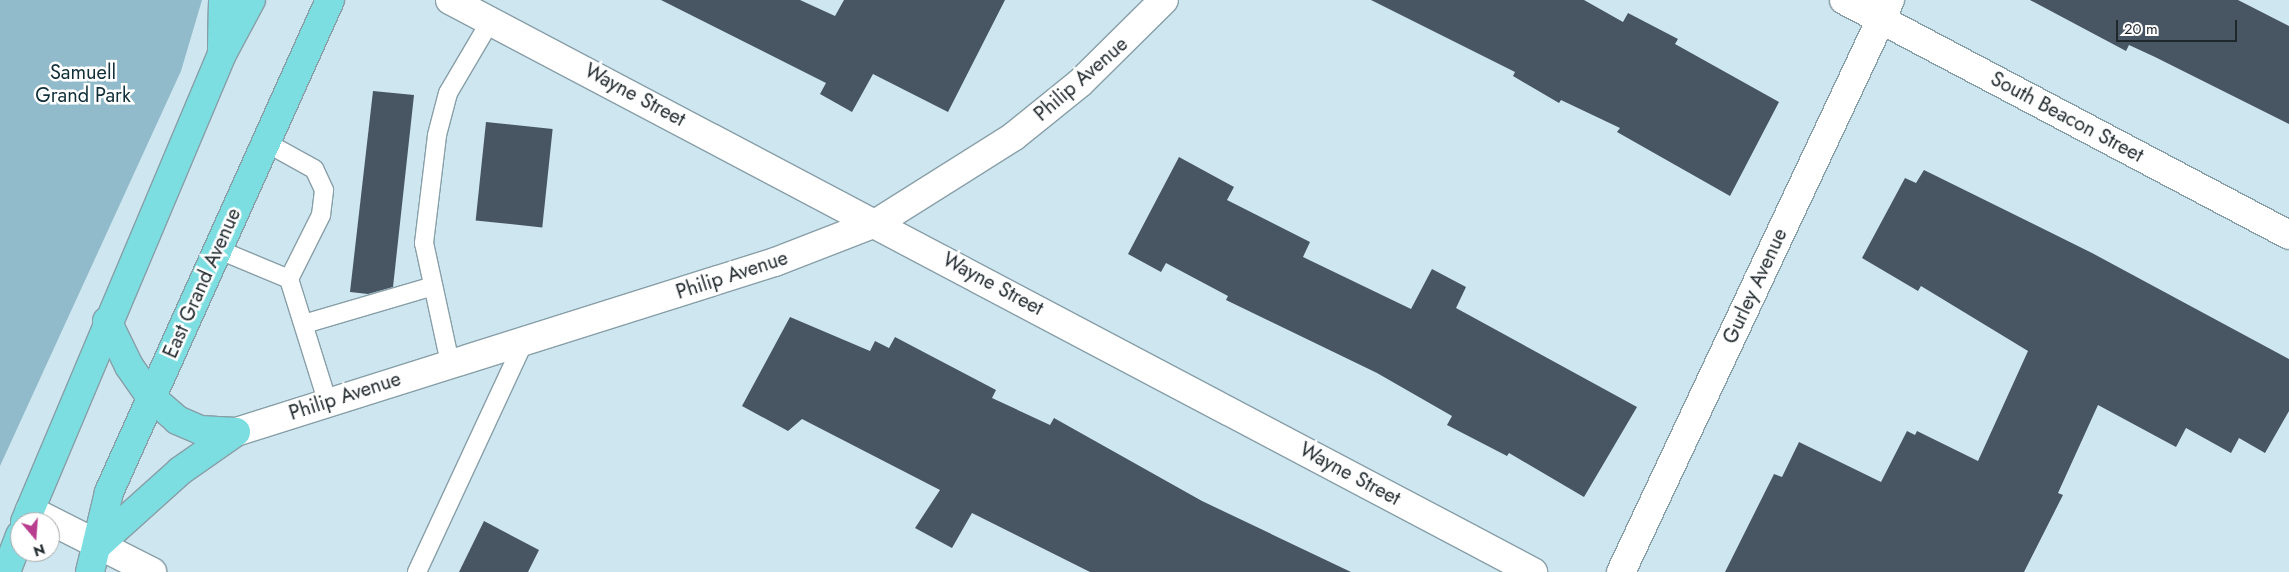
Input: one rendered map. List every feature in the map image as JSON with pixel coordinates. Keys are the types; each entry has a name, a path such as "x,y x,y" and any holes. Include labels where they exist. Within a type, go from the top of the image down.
{"main road":[{"path":"222,54 223,0"},
{"path":"30,512 107,321 222,54 251,0"},
{"name":"East Grand Avenue","path":"90,572 99,544 109,492 330,0"},
{"path":"107,321 129,366 151,398 177,420 200,430 236,432"},
{"path":"99,544 180,471 236,432"}],"street":[{"name":"Wayne Street","path":"450,0 878,222 1533,572"},
{"name":"Philip Avenue","path":"236,432 328,400 775,262 878,222 1013,137 1080,83 1164,0"},
{"name":"South Beacon Street","path":"1844,0 1886,10 2289,235"},
{"name":"Gurley Avenue","path":"1621,572 1886,10"},
{"path":"60,529 99,544 152,572"}],"lane":[{"path":"450,363 430,287 424,243 437,135 448,93 491,20"},
{"path":"265,142 314,170 324,190 321,214 289,278 328,400"},
{"path":"217,249 289,278"},
{"path":"304,324 430,287"},
{"path":"417,572 524,341"}],"green space":[{"name":"Samuell Grand Park","path":"0,0 202,0 181,71 0,466"}],"building":[{"path":"661,0 800,0 835,16 844,0 1005,0 948,112 873,74 852,112 820,94 826,83"},
{"path":"1371,0 1584,0 1623,22 1628,13 1678,39 1675,44 1779,102 1730,196 1617,132 1620,128 1561,100 1559,103 1513,76 1515,72"},
{"path":"2030,0 2238,0 2289,26 2289,124 2129,45 2126,51"},
{"path":"373,91 414,95 393,287 368,294 350,292"},
{"path":"486,122 553,129 542,227 476,220"},
{"path":"1179,157 1234,187 1227,200 1310,242 1303,257 1411,309 1432,269 1466,287 1456,308 1637,407 1584,497 1509,453 1507,456 1447,425 1452,416 1377,373 1226,300 1228,296 1166,263 1161,272 1128,254"},
{"path":"1924,170 2092,253 2289,359 2289,411 2265,453 2239,438 2231,453 2186,428 2176,447 2098,405 2058,493 2063,495 2024,572 1725,572 1774,474 1782,477 1799,442 1881,482 1907,431 1915,435 1917,431 1978,461 2028,351 1921,286 1918,291 1862,258 1905,178 1916,183"},
{"path":"790,317 870,351 875,341 889,348 895,337 996,390 992,398 1050,425 1054,418 1202,501 1351,572 1090,572 972,513 952,548 915,528 940,490 802,419 788,431 742,406"},
{"path":"484,521 539,550 528,572 459,572"}]}
